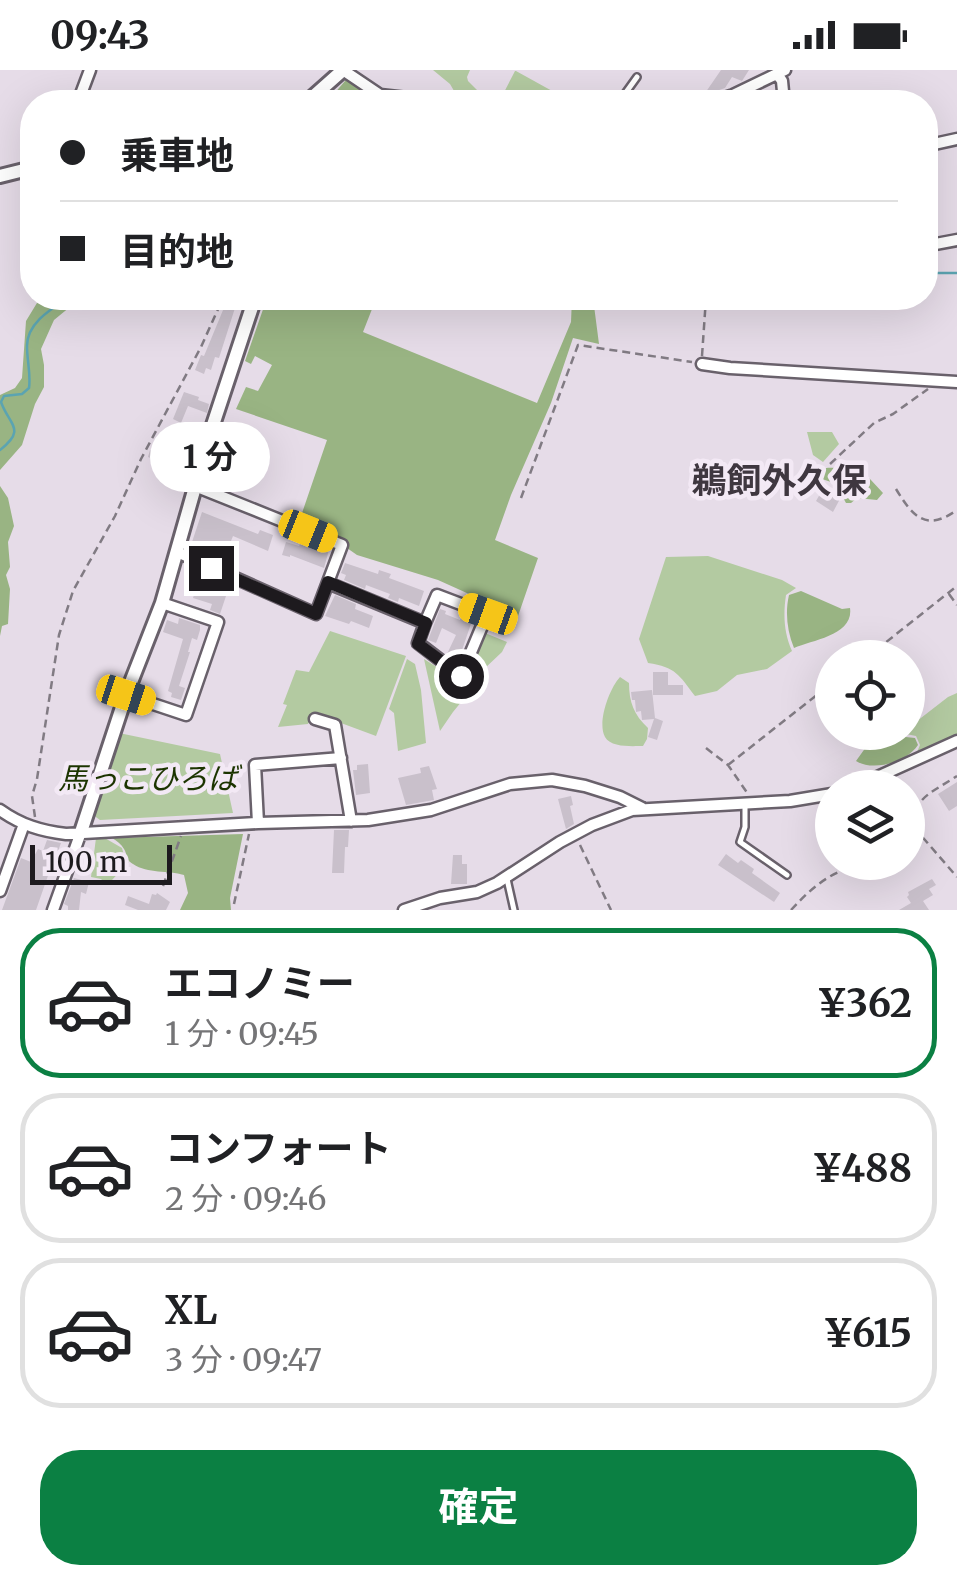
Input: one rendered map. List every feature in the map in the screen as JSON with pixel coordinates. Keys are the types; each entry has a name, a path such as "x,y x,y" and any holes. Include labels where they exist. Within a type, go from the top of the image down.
{"street":[{"path":"321,90 343,70 373,90"},
{"path":"740,90 782,72"},
{"path":"53,910 126,695 162,603 251,310"},
{"path":"702,364 957,382"},
{"path":"176,552 316,614 342,545 195,486"},
{"path":"328,582 426,623"},
{"path":"437,595 488,614 461,676 418,644 426,623 437,595"},
{"path":"126,695 186,714 218,622 162,603"},
{"path":"315,719 335,725 350,821"},
{"path":"893,770 957,741"},
{"path":"255,823 255,765 340,758"},
{"path":"0,810 24,824 66,834 350,821 431,810 510,784 552,780 620,797 642,808"},
{"path":"404,910 440,898 477,892 507,878 545,850 576,834 613,816 642,808 815,798"},
{"path":"0,892 24,824"},
{"path":"453,897 454,910"}],"lane":[{"path":"628,90 637,77"},
{"path":"747,804 740,842 787,875"},
{"path":"507,878 514,910"}],"path":[{"path":"36,828 32,796 59,635 73,591 115,516 218,310"},
{"path":"521,498 578,345 702,364 705,310"},
{"path":"830,464 874,424 940,381"},
{"path":"896,489 920,519 930,522 957,510"},
{"path":"889,640 957,586"},
{"path":"948,593 957,604"},
{"path":"728,765 815,697"},
{"path":"706,748 728,765 748,795 747,804"},
{"path":"925,797 957,776"},
{"path":"234,904 255,823"},
{"path":"162,886 184,827"},
{"path":"576,834 611,910"},
{"path":"925,839 957,877"},
{"path":"791,910 822,880"}],"green space":[{"path":"433,70 470,70 468,81 477,90 454,90"},
{"path":"515,71 550,90 505,90"},
{"path":"351,74 377,90 337,90"},
{"path":"33,310 66,310 54,320 41,349 44,387 22,445 0,470 0,395 15,388 22,378 26,321"},
{"path":"263,310 372,310 363,332 537,403 571,322 572,310 595,310 599,344 573,338 495,540 538,558 518,616 438,580 357,555 301,516 327,440 236,409 246,387 258,391 272,365 255,356 251,364 245,361"},
{"path":"807,432 832,432 839,444 823,462 813,455"},
{"path":"858,466 883,493 877,500 857,498 846,503 840,485 819,478 818,470"},
{"path":"0,486 8,498 14,526 8,542 8,624 2,626 0,636"},
{"path":"708,556 796,588 786,595 785,610 792,651 767,669 737,675 717,691 695,696 676,673 648,663 639,639 666,557"},
{"path":"801,591 842,609 850,608 850,617 846,625 831,635 794,648 787,622 789,595"},
{"path":"330,631 406,656 376,736 314,713 308,724 278,727 296,670 309,672"},
{"path":"485,633 507,642 483,670 472,662"},
{"path":"407,659 415,664 421,690 426,743 398,751 394,713 389,709"},
{"path":"424,659 462,683 465,678 475,685 440,731"},
{"path":"620,677 629,683 633,708 648,728 643,746 612,743 603,731 605,706"},
{"path":"957,693 957,737 925,749 925,715"},
{"name":"馬っこひろば","path":"119,733 220,754 233,813 100,820 93,815"},
{"path":"864,750 914,750 889,764 871,766 856,761"},
{"path":"243,834 231,910 180,910 188,893 184,875 139,867 128,860 123,847 112,838"},
{"path":"103,837 122,848 129,862 105,883 91,877 96,838"}],"building":[{"path":"721,70 749,70 742,81 732,77 725,88 707,90"},
{"path":"223,310 234,310 219,358 215,357 211,370 206,368 204,374 195,370 201,355 204,356"},
{"path":"184,392 209,404 207,413 188,406 181,423 173,419"},
{"path":"167,442 177,445 170,466 148,457 150,450 163,454"},
{"path":"824,487 841,497 833,512 816,501"},
{"path":"202,512 258,534 260,530 273,535 268,551 233,536 225,556 192,542"},
{"path":"286,542 299,546 301,543 317,551 319,546 329,550 324,568 282,555"},
{"path":"345,563 378,574 379,570 391,574 389,578 424,591 419,606 399,598 398,602 388,598 390,594 344,580 346,575 341,573"},
{"path":"197,585 226,596 220,614 210,610 212,604 193,598"},
{"path":"335,595 373,616 369,628 325,616"},
{"path":"440,609 460,620 463,614 473,618 456,658 447,654 456,635 442,628 436,643 428,640"},
{"path":"179,618 200,625 197,640 192,638 179,686 185,688 181,700 171,697 168,691 183,639 163,632 167,620 178,624"},
{"path":"653,672 668,672 668,685 683,685 683,695 653,695"},
{"path":"652,690 655,718 663,721 657,740 648,737 654,719 642,720 631,692"},
{"path":"368,764 370,793 356,795 353,770 357,770 357,765"},
{"path":"429,766 437,789 432,790 434,800 406,805 398,778 421,773 420,768"},
{"path":"957,782 957,806 949,811 938,794"},
{"path":"571,796 574,824 566,829 558,799"},
{"path":"334,830 349,830 344,873 332,873"},
{"path":"47,840 61,843 60,852 36,910 2,910 21,858 31,862 38,849 43,851"},
{"path":"726,854 754,869 752,873 780,893 774,902 718,865"},
{"path":"453,855 462,855 462,864 467,864 467,884 451,884"},
{"path":"74,878 89,882 86,894 81,892 79,910 68,910 64,904"},
{"path":"932,879 936,885 929,889 933,895 923,901 929,910 899,910 911,903 908,892"},
{"path":"152,894 170,902 166,910 138,910 125,905 128,896 149,904"}],"waterway":[{"path":"938,273 957,273"},
{"path":"0,450 14,432 1,402 4,396 22,394 29,388 28,338 50,310"}],"district":[{"name":"鵜飼外久保","path":"779,481"}],"route":[{"path":"211,568 316,614 328,582 426,623 418,644 461,676"}]}
